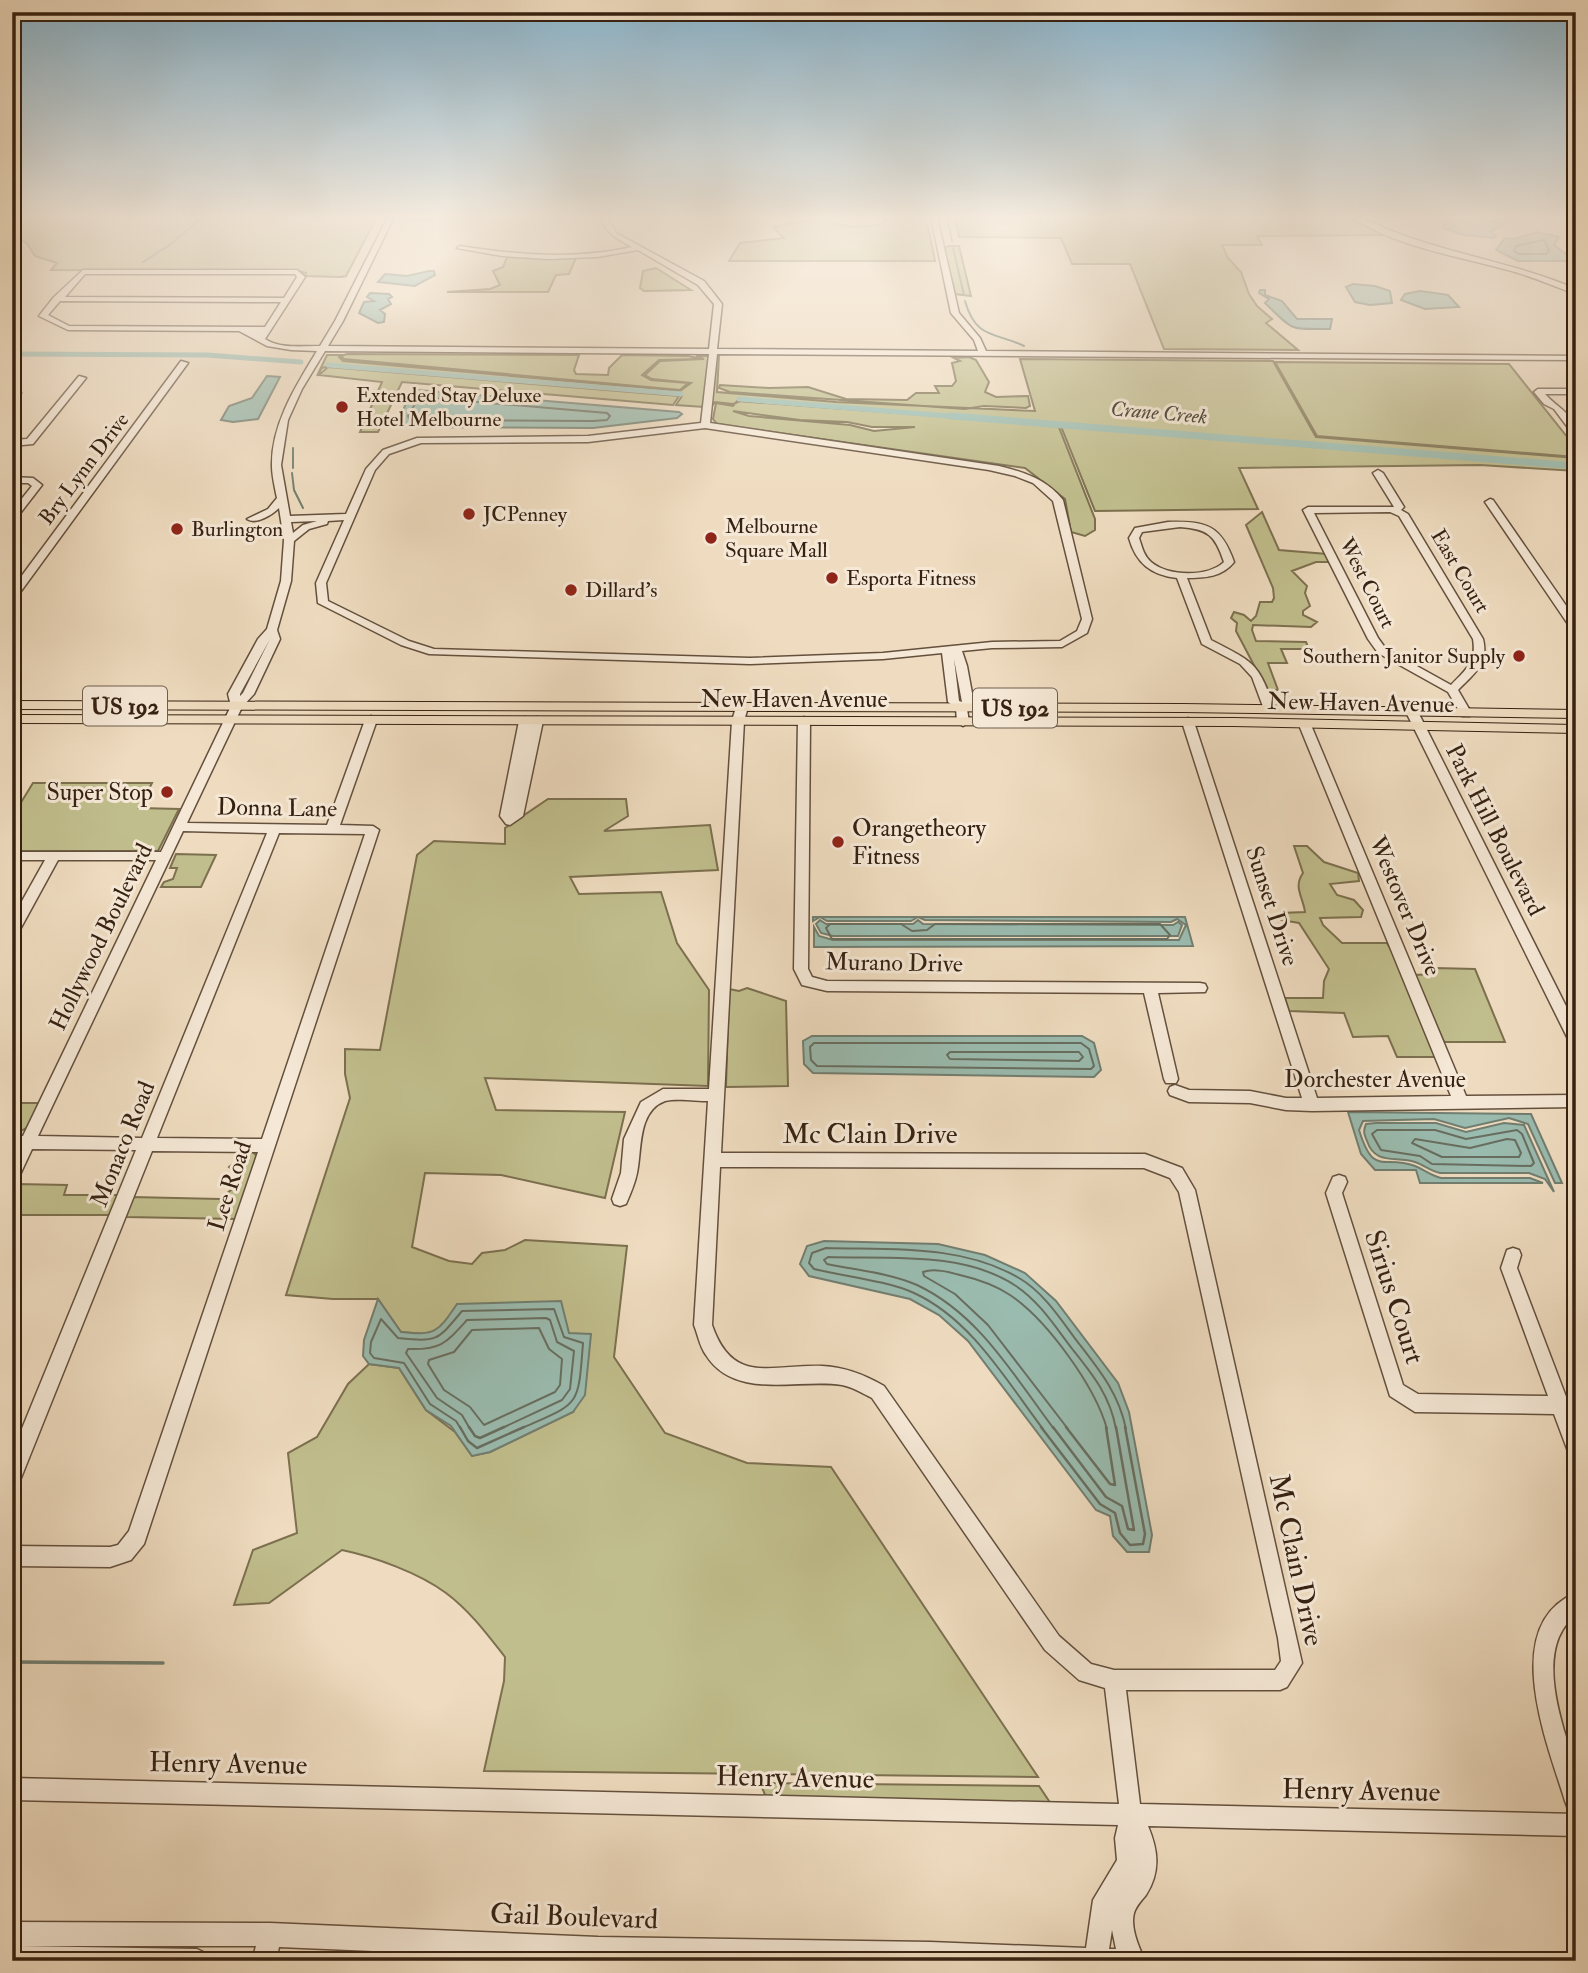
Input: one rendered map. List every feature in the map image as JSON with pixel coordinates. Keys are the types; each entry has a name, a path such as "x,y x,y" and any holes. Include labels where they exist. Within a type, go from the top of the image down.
{"main road":[{"name":"New Haven Avenue","path":"12,705 375,720 497,721 534,716 560,706 740,714 804,721 962,715 1305,725 1416,721 1466,714 1576,715"},
{"name":"New Haven Avenue","path":"12,719 406,706 534,716 962,715 1269,710 1576,729"},
{"path":"375,720 383,712 406,706"},
{"path":"1233,722 1256,719 1269,710"},
{"path":"1305,725 1315,716 1335,712"}],"street":[{"path":"49,309 43,316 68,328 265,329"},
{"path":"261,338 279,309"},
{"name":"Hollywood Boulevard","path":"12,1174 20,1142 234,713 234,694 263,639 272,630 285,588 289,540 276,465 281,429 295,396 343,309"},
{"path":"705,425 718,309"},
{"path":"954,309 959,321 979,338 982,352"},
{"path":"240,329 261,338 267,344 279,347 323,348 1576,358"},
{"name":"Bry Lynn Drive","path":"12,596 184,363"},
{"path":"12,443 30,442 82,378"},
{"path":"1575,431 1557,407 1546,402 1538,392 1576,391"},
{"path":"705,425 989,467 1032,478 1051,490 1061,509 1087,619 1082,633 1071,640 1051,645 992,645 883,656 750,661 433,652 405,643 323,603 321,583 376,460 403,444 437,438 588,439 705,425"},
{"name":"East Court","path":"1378,473 1398,506 1396,510 1403,514 1478,639 1482,654 1479,662 1452,690"},
{"path":"12,480 30,480 37,485 12,518"},
{"path":"252,519 271,511 281,499"},
{"path":"1490,502 1576,628"},
{"name":"West Court","path":"1396,510 1308,510 1373,639 1382,651 1452,690"},
{"path":"285,519 349,519"},
{"path":"285,519 326,522"},
{"path":"289,540 306,527 349,519"},
{"path":"1151,526 1185,526 1205,529 1219,538 1229,562 1223,570 1207,575 1181,575 1157,571 1145,565 1134,538 1138,530 1151,526"},
{"path":"1181,575 1206,642 1244,662 1257,676 1269,710"},
{"path":"951,649 954,702 962,715"},
{"path":"1452,690 1466,714"},
{"name":"Mc Clain Drive","path":"713,1160 1145,1161 1176,1173 1187,1191 1292,1663 1280,1680 1114,1680 1086,1673 1052,1643 878,1392 862,1382 841,1377 748,1376 730,1370 717,1360 706,1343 703,1325 740,714"},
{"path":"534,716 517,816 510,821 506,816 534,716"},
{"path":"337,830 375,720"},
{"name":"Murano Drive","path":"804,721 801,969 807,981 827,986 1200,988"},
{"name":"Park Hill Boulevard","path":"1416,721 1576,1041"},
{"name":"Sunset Drive","path":"1188,722 1312,1105"},
{"name":"Westover Drive","path":"1305,725 1462,1104"},
{"name":"Donna Lane","path":"179,827 373,831"},
{"name":"Monaco Road","path":"12,1476 275,828"},
{"name":"Lee Road","path":"12,1556 110,1557 124,1553 138,1537 373,831"},
{"path":"12,856 165,856"},
{"path":"12,932 54,856"},
{"name":"Dorchester Avenue","path":"1150,988 1173,1085 1189,1096 1250,1097 1286,1104 1312,1105 1576,1101"},
{"path":"620,1199 629,1173 632,1139 646,1106 663,1095 717,1095"},
{"path":"20,1142 267,1146"},
{"name":"Sirius Court","path":"1339,1182 1334,1193 1396,1390 1415,1403 1559,1405"},
{"path":"1513,1255 1509,1268 1576,1448"},
{"path":"1576,1603 1556,1619 1544,1650 1545,1695 1576,1801"},
{"path":"1096,1960 1104,1900 1128,1860 1126,1838 1131,1816 1114,1680"},
{"name":"Henry Avenue","path":"12,1789 1576,1825"},
{"path":"1131,1816 1144,1838 1146,1857 1140,1883 1128,1898 1122,1916 1132,1961"},
{"name":"Gail Boulevard","path":"12,1934 270,1935 432,1952 1132,1961"},
{"path":"96,1960 103,1934"},
{"path":"264,1961 270,1935"},
{"path":"12,1957 197,1961"}],"shaded area":[{"path":"1148,309 1261,309 1272,319 1266,323 1298,350 1164,349"},
{"path":"327,355 341,355 339,357 343,361 680,391 691,383 652,379 645,375 660,361 704,359 696,356 710,356 704,407 676,405 682,396 680,394 329,366 322,368 317,376"},
{"path":"579,355 574,370 576,374 608,375 609,368 622,355 688,356 702,359 659,360 642,375 651,380 688,383 680,390 344,359 341,356"},
{"path":"716,356 719,356 717,392 836,402 1035,411 1020,359 1273,361 1316,437 1576,458 1576,471 1480,465 1239,468 1258,509 1095,511 1060,424 743,400 733,404 715,402 710,408"},
{"path":"969,357 976,360 989,382 985,392 996,397 1028,396 1030,406 984,406 965,409 730,392 719,388 720,385 808,387 846,399 907,400 916,393 939,393 935,386 952,386 956,381 952,363 960,361 954,358"},
{"path":"1275,362 1509,364 1576,448 1576,457 1317,436"},
{"path":"328,367 679,396 673,405 402,382 378,432 360,432 382,382 319,375"},
{"path":"737,401 1058,425 1095,519 1095,530 1085,536 1071,532 1065,499 1025,468 717,424 713,419 716,403 733,406","holes":["733,411 800,420 847,422 872,427 915,427 874,431 850,425 749,416"]},
{"path":"1262,512 1279,550 1327,554 1332,562 1316,562 1292,571 1307,586 1305,593 1310,606 1303,611 1303,615 1317,622 1311,627 1253,625 1256,641 1306,642 1309,649 1281,649 1287,663 1268,663 1278,690 1267,690 1236,631 1237,623 1231,618 1234,612 1251,621 1256,616 1260,602 1272,602 1274,598 1273,588 1246,525"},
{"path":"33,783 152,783 139,808 179,809 158,851 12,851 12,817"},
{"path":"548,799 626,799 628,816 604,831 710,825 718,870 570,877 579,894 661,892 677,943 709,990 708,1086 485,1078 496,1110 625,1112 605,1198 501,1175 425,1173 412,1247 449,1261 472,1264 482,1253 505,1250 525,1240 627,1246 614,1357 665,1433 747,1463 831,1467 1038,1777 484,1771 504,1681 505,1657 470,1615 435,1586 396,1567 342,1550 269,1603 234,1605 253,1550 297,1533 288,1453 317,1437 348,1384 369,1364 399,1368 426,1410 455,1432 472,1456 490,1452 573,1412 439,1330 425,1334 401,1332 378,1299 286,1295 350,1098 345,1074 345,1049 380,1050 417,855 434,841 505,844 505,828"},
{"path":"1294,846 1307,846 1324,862 1358,873 1359,881 1330,884 1337,895 1354,900 1363,910 1361,917 1320,918 1323,925 1342,943 1387,943 1399,963 1439,1057 1397,1057 1388,1036 1353,1037 1344,1013 1289,1011 1285,998 1323,998 1324,981 1329,969 1299,923 1281,920 1280,913 1305,912 1299,888 1303,873"},
{"path":"176,854 216,855 201,887 161,887 164,882 173,879 177,868 170,868"},
{"path":"1435,968 1475,969 1505,1042 1444,1042 1414,975 1434,974"},
{"path":"747,988 786,1001 788,1086 726,1087 729,989 739,991"},
{"path":"12,1103 40,1103 28,1127 12,1136"},
{"path":"251,1150 256,1155 255,1165 237,1219 126,1217 132,1197 220,1199 237,1185 234,1171 229,1167"},
{"path":"16,1184 67,1185 64,1195 119,1195 111,1215 12,1215 12,1192"},
{"path":"760,1783 1039,1786 1051,1804 766,1797"}],"water":[{"path":"361,309 382,309 385,314 384,322 378,323 359,313"},
{"path":"1272,309 1289,309 1297,319 1332,319 1330,329 1299,328 1288,324"},
{"path":"267,376 280,377 258,419 233,422 221,420 229,406 252,398"},
{"path":"417,390 682,414 677,418 593,428 401,427 397,424 411,392"},
{"path":"820,917 918,917 911,921 827,921"},
{"path":"918,917 1185,917 1193,946 814,947 814,927 819,936 833,940 1179,940 1186,925 1177,919 1171,922 925,920"},
{"path":"820,920 826,924 913,924 918,920 923,924 1173,925 1178,922 1182,925 1178,936 833,936 821,933 816,924"},
{"path":"812,1036 1082,1036 1094,1043 1101,1070 1094,1077 813,1073 804,1064 803,1041"},
{"path":"1348,1112 1531,1114 1562,1183 1555,1183 1528,1124 1509,1118 1465,1128 1434,1119 1363,1121 1359,1130 1370,1154 1381,1162 1404,1163 1441,1178 1530,1178 1543,1183 1420,1183 1416,1170 1375,1170 1361,1154"},
{"path":"1436,1123 1466,1132 1504,1123 1524,1125 1554,1192 1545,1179 1529,1173 1440,1173 1408,1160 1380,1157 1371,1149 1364,1133 1366,1124"},
{"path":"824,1241 938,1244 985,1255 1025,1273 1056,1301 1118,1383 1129,1412 1152,1535 1149,1552 1127,1552 1113,1536 1110,1516 1096,1510 968,1341 939,1315 910,1299 809,1276 800,1264 807,1246"},
{"path":"378,1299 401,1332 422,1333 440,1326 457,1304 561,1301 569,1333 591,1334 585,1395 573,1412 490,1452 472,1456 451,1426 426,1410 399,1368 369,1364 363,1356 364,1340"}],"waterway":[{"path":"968,309 981,329 1024,346"},
{"name":"Crane Creek","path":"12,354 207,355 301,362"},
{"name":"Crane Creek","path":"328,365 681,394"},
{"name":"Crane Creek","path":"739,399 973,418"},
{"name":"Crane Creek","path":"951,416 1576,466"},
{"path":"293,448 293,468"},
{"path":"292,473 294,490 303,508"},
{"path":"12,1662 163,1663"}],"place":[{"name":"Extended Stay Deluxe Hotel Melbourne","path":"342,407"},
{"name":"JCPenney","path":"469,514"},
{"name":"Burlington","path":"177,529"},
{"name":"Melbourne Square Mall","path":"711,538"},
{"name":"Esporta Fitness","path":"832,578"},
{"name":"Dillard's","path":"571,590"},
{"name":"Southern Janitor Supply","path":"1519,656"},
{"name":"Super Stop","path":"167,792"},
{"name":"Orangetheory Fitness","path":"838,842"}]}
